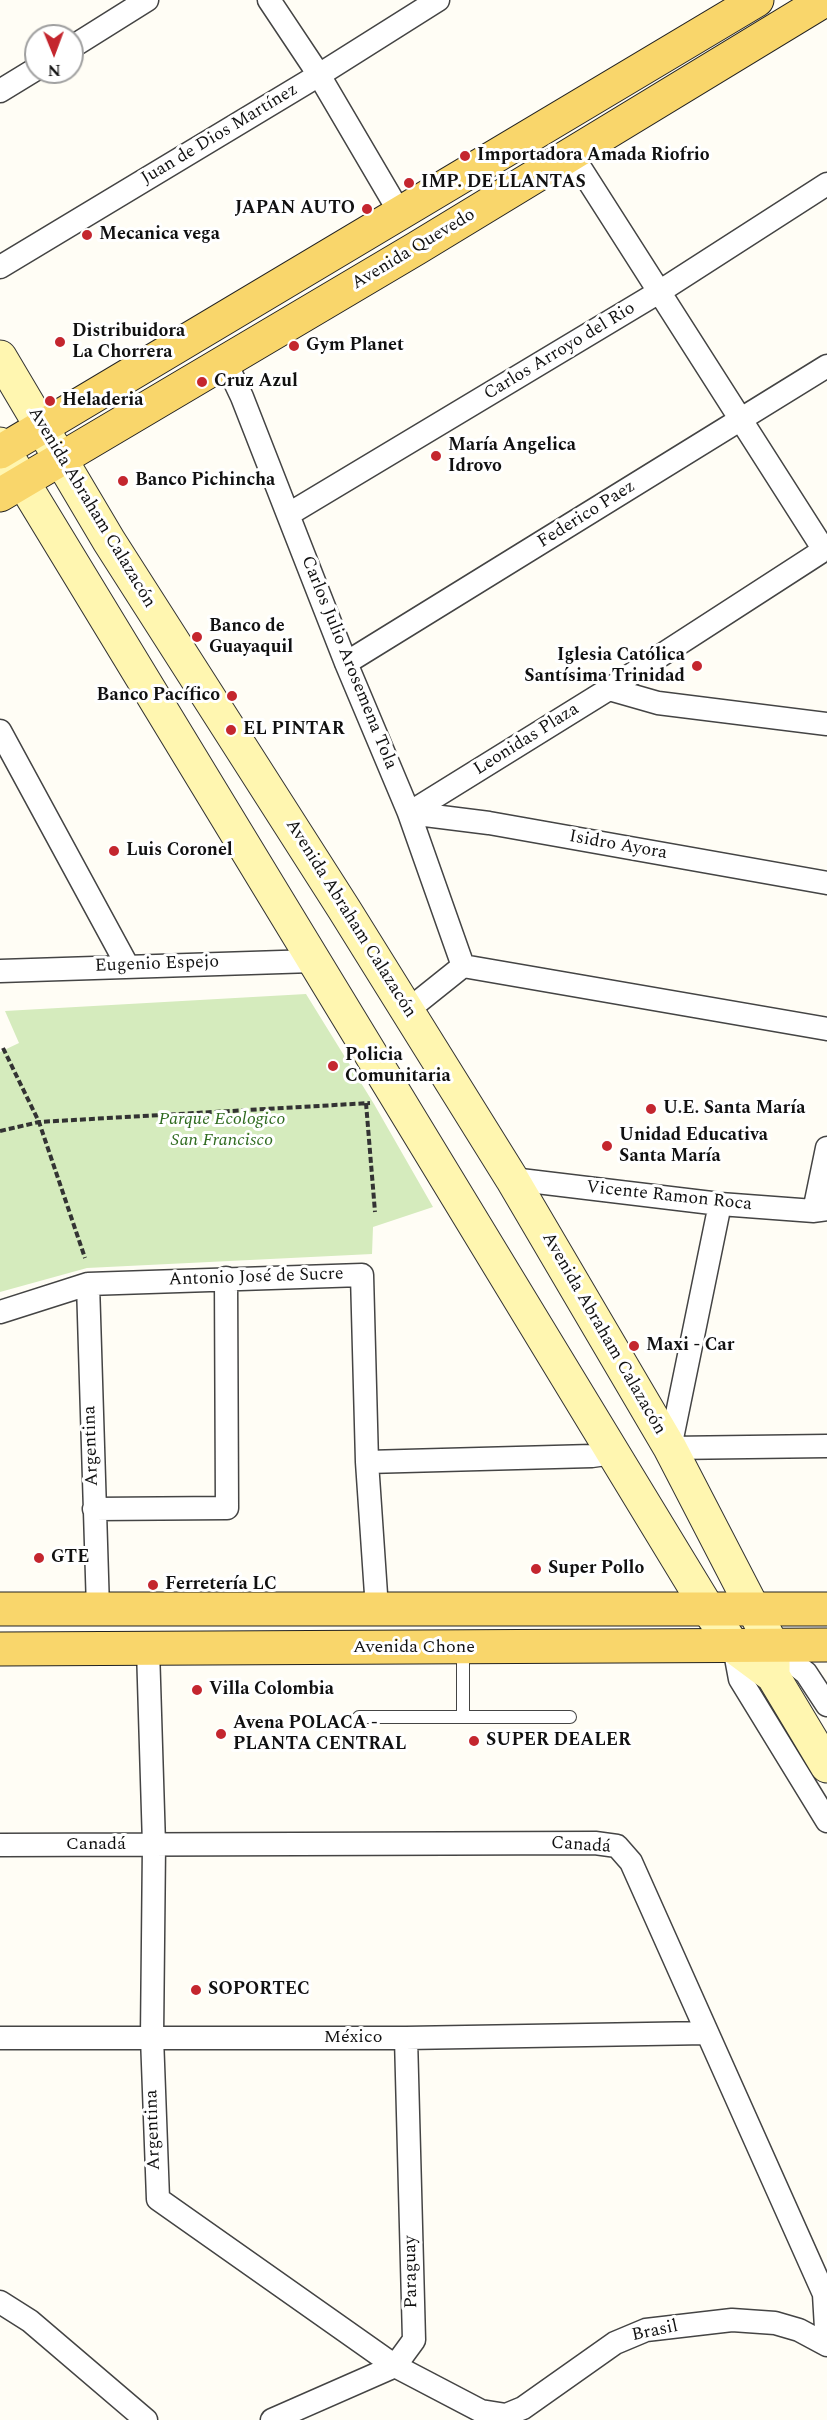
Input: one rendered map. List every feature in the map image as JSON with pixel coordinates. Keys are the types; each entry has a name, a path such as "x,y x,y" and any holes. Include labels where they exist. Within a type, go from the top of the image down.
{"main road":[{"path":"734,1647 708,1609 313,961 11,488 1,449 42,428 757,0"},
{"name":"Avenida Quevedo","path":"11,488 226,363 825,0"},
{"name":"Avenida Abraham Calazacón","path":"0,357 109,541 408,1010 512,1179 670,1448 755,1610 773,1661 827,1766"},
{"path":"0,1609 827,1609"},
{"name":"Avenida Chone","path":"0,1649 734,1647 773,1661 827,1645"}],"street":[{"path":"84,39 147,0"},
{"path":"269,0 319,75 400,213"},
{"name":"Juan de Dios Martínez","path":"0,267 319,75 438,0"},
{"path":"0,91 24,76"},
{"path":"572,155 826,549"},
{"name":"Carlos Arroyo del Rio","path":"289,514 659,292 827,184"},
{"name":"Carlos Julio Arosemena Tola","path":"226,363 289,514 346,663 409,813 463,966"},
{"name":"Federico Paez","path":"346,663 827,366"},
{"name":"Leonidas Plaza","path":"409,813 609,689 826,549"},
{"path":"609,689 658,703 827,724"},
{"path":"0,731 127,965"},
{"name":"Isidro Ayora","path":"409,813 489,823 827,883"},
{"name":"Eugenio Espejo","path":"0,971 127,965 313,961"},
{"path":"408,1010 463,966 827,1029"},
{"path":"820,1210 827,1148"},
{"name":"Vicente Ramon Roca","path":"512,1179 720,1204 820,1210"},
{"path":"720,1204 670,1448 827,1446"},
{"name":"Antonio José de Sucre","path":"0,1312 88,1284 362,1275 367,1462 377,1610"},
{"path":"94,1509 226,1508 226,1278"},
{"name":"Argentina","path":"88,1284 98,1609"},
{"path":"367,1462 592,1456 613,1453"},
{"path":"734,1647 740,1679 827,1821"},
{"name":"Argentina","path":"148,1649 154,1845 152,2037 158,2199 395,2366 481,2411 505,2418"},
{"name":"Avenida Abraham Calazacón","path":"773,1661 806,1673 827,1705"},
{"name":"Canadá","path":"0,1845 595,1843 617,1846 632,1863 824,2294 827,2345"},
{"name":"México","path":"0,2038 406,2038 707,2032"},
{"name":"Paraguay","path":"395,2366 414,2340 406,2038"},
{"path":"0,2302 30,2321 146,2420"},
{"name":"Brasil","path":"505,2418 524,2408 615,2343 646,2330 743,2320 776,2323 799,2330 827,2345"},
{"path":"272,2420 395,2366"}],"lane":[{"path":"463,1648 463,1716"},
{"path":"359,1717 570,1717"}],"path":[{"path":"3,1047 39,1122 85,1258"},
{"path":"366,1103 375,1212"},
{"path":"0,1131 39,1122 374,1104"}],"green space":[{"name":"Parque Ecologico San Francisco","path":"306,994 374,1104 433,1207 373,1227 372,1254 87,1268 0,1292 0,1052 19,1043 5,1011"}],"place":[{"name":"Importadora Amada Riofrio","path":"465,156"},
{"name":"IMP. DE LLANTAS","path":"409,183"},
{"name":"JAPAN AUTO","path":"367,209"},
{"name":"Mecanica vega","path":"87,235"},
{"name":"Distribuidora La Chorrera","path":"60,342"},
{"name":"Gym Planet","path":"294,346"},
{"name":"Cruz Azul","path":"202,382"},
{"name":"Heladeria","path":"50,401"},
{"name":"María Angelica Idrovo","path":"436,456"},
{"name":"Banco Pichincha","path":"123,481"},
{"name":"Banco de Guayaquil","path":"197,637"},
{"name":"Iglesia Católica Santísima Trinidad","path":"697,666"},
{"name":"Banco Pacífico","path":"232,696"},
{"name":"EL PINTAR","path":"231,730"},
{"name":"Luis Coronel","path":"114,851"},
{"name":"Policia Comunitaria","path":"333,1066"},
{"name":"U.E. Santa María","path":"651,1109"},
{"name":"Unidad Educativa Santa María","path":"607,1146"},
{"name":"Maxi - Car","path":"634,1346"},
{"name":"GTE","path":"39,1558"},
{"name":"Super Pollo","path":"536,1569"},
{"name":"Ferretería LC","path":"153,1585"},
{"name":"Villa Colombia","path":"197,1690"},
{"name":"Avena POLACA - PLANTA CENTRAL","path":"221,1734"},
{"name":"SUPER DEALER","path":"474,1741"},
{"name":"SOPORTEC","path":"196,1990"}]}
